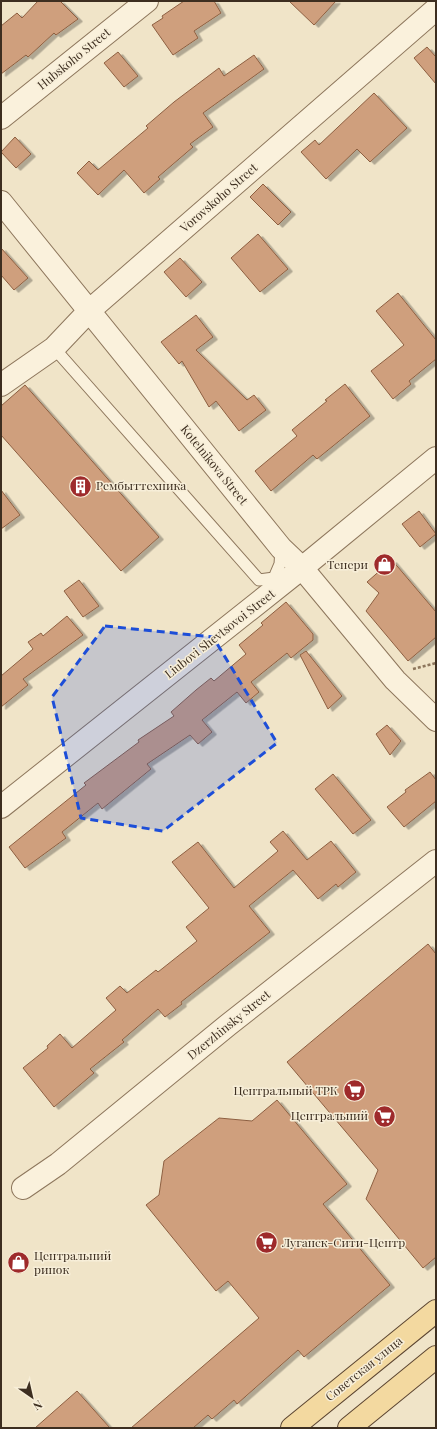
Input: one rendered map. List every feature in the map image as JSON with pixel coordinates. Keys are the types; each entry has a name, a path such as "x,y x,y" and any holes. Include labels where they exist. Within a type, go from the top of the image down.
{"main road":[{"name":"Советская улица","path":"292,1428 436,1311"},
{"path":"349,1428 436,1357"}],"street":[{"name":"Hubskoho Street","path":"1,118 147,1"},
{"name":"Vorovskoho Street","path":"1,385 54,348 90,310 436,9"},
{"name":"Kotelnikova Street","path":"1,202 90,310 281,548 302,568 395,680 436,720"},
{"name":"Liubovi Shevtsovoi Street","path":"1,807 302,568 436,458"},
{"name":"Dzerzhinsky Street","path":"22,1188 58,1164 228,1025 436,861"}],"lane":[{"path":"54,348 259,580 274,578 280,564 281,548"}],"highlighted area":[{"path":"105,626 213,637 277,743 163,831 81,818 52,697"}],"building":[{"path":"38,1 60,1 78,19 56,35 54,33 28,57 26,55 1,74 1,26 17,13 22,18"},
{"path":"184,1 214,1 221,13 194,31 198,38 173,55 152,25"},
{"path":"289,1 336,1 314,25"},
{"path":"427,47 436,57 436,84 414,58"},
{"path":"118,52 138,76 124,87 104,63"},
{"path":"254,55 264,69 203,113 213,127 190,144 193,147 158,177 160,179 144,193 124,170 98,195 77,173 89,161 98,170 148,128 146,126 174,102 219,68 224,76"},
{"path":"374,93 407,128 370,162 357,149 326,179 301,152 315,140 319,145"},
{"path":"15,137 31,154 16,168 1,152"},
{"path":"263,184 291,212 278,225 250,197"},
{"path":"258,234 288,269 260,292 231,258"},
{"path":"1,248 28,278 14,290 1,275"},
{"path":"180,258 202,282 186,297 164,272"},
{"path":"398,293 436,340 436,359 409,381 411,384 393,399 371,371 404,345 376,311"},
{"path":"196,315 213,337 196,350 247,400 254,395 266,410 239,431 216,401 209,407 182,361 179,364 161,342"},
{"path":"345,384 370,416 317,459 313,455 271,491 255,471 297,436 292,430"},
{"name":"Рембыттехника","path":"25,385 159,537 121,571 1,435 1,406"},
{"path":"1,490 20,515 1,529"},
{"path":"419,511 436,534 420,547 402,524"},
{"path":"392,560 436,612 436,637 408,661 366,611 379,593 367,582"},
{"path":"79,580 99,606 83,617 64,591"},
{"path":"286,602 313,634 313,640 291,658 287,653 251,682 259,692 246,703 237,692 202,720 212,732 198,744 190,735 147,764 151,769 102,809 98,803 62,832 66,838 25,868 9,847 86,785 84,783 139,742 138,740 174,716 171,712 196,690 211,678 214,681 246,654 239,645 263,625 261,623"},
{"path":"67,616 83,635 23,679 28,685 1,707 1,676 33,649 28,642 41,633 43,636"},
{"path":"306,651 342,696 328,709 300,655"},
{"path":"387,725 401,741 390,755 376,734"},
{"path":"430,772 436,780 436,801 404,827 387,807 406,792 405,790"},
{"path":"333,774 371,820 353,834 315,789"},
{"path":"283,831 307,860 331,841 356,872 338,887 336,884 318,899 293,870 249,906 270,932 181,1002 182,1004 165,1017 158,1009 122,1040 124,1042 90,1069 94,1073 54,1107 23,1068 48,1048 47,1046 60,1034 72,1048 116,1010 106,998 120,986 127,993 156,970 158,972 197,941 186,927 209,908 172,862 198,842 234,888 278,851 270,842"},
{"name":"Центральний","path":"428,944 436,954 436,1257 423,1268 366,1199 378,1170 287,1062"},
{"name":"Луганск-Сити-Центр","path":"277,1100 347,1184 323,1204 390,1285 304,1357 298,1350 237,1404 234,1400 212,1419 208,1415 193,1428 131,1428 259,1318 228,1281 216,1291 146,1205 159,1195 164,1161 219,1118 252,1121"},
{"path":"77,1391 110,1428 35,1428"}],"place":[{"name":"Рембыттехника","path":"80,486"},
{"name":"Тенери","path":"384,565"},
{"name":"Центральный ТРК","path":"354,1091"},
{"name":"Центральний","path":"384,1116"},
{"name":"Луганск-Сити-Центр","path":"266,1243"},
{"name":"Центральний ринок","path":"19,1263"}]}
